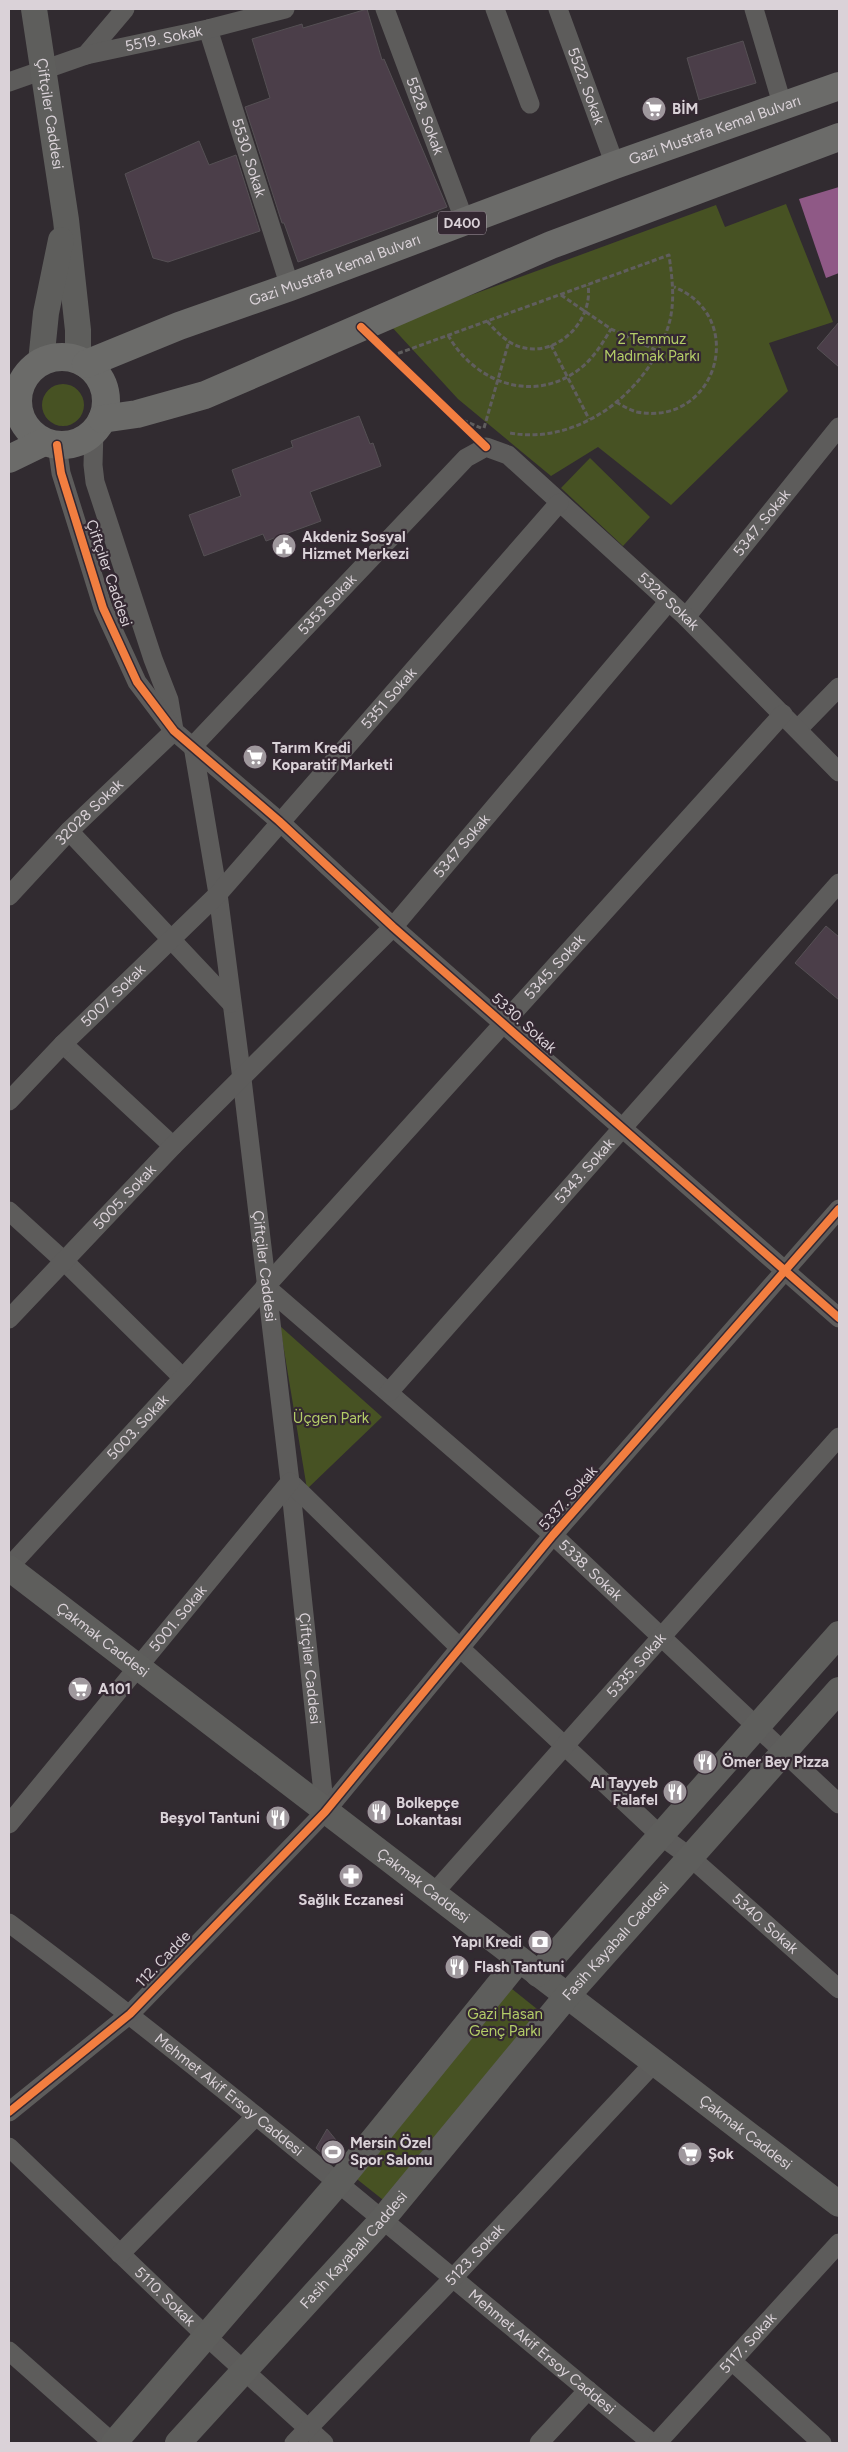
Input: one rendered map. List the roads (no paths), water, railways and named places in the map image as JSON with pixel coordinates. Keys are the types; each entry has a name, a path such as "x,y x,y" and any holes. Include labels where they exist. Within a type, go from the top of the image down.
{"highway":[{"name":"Gazi Mustafa Kemal Bulvarı","path":"82,362 290,287 615,165 839,86"},
{"path":"98,425 105,394 102,383 82,362 60,357 25,373 17,400 19,413 24,425 32,434 50,443 71,444 84,439 98,425 204,394 551,245 839,137"},
{"path":"9,459 50,443"}],"street":[{"name":"Çiftçiler Caddesi","path":"34,9 66,220 82,362"},
{"path":"86,55 125,9"},
{"name":"5519. Sokak","path":"9,82 86,55 208,29 285,9"},
{"name":"5528. Sokak","path":"386,9 465,222"},
{"path":"495,9 530,104"},
{"name":"5522. Sokak","path":"558,9 615,165"},
{"path":"754,9 783,107"},
{"name":"5530. Sokak","path":"208,29 290,287"},
{"path":"25,373 46,313 66,220"},
{"name":"Çiftçiler Caddesi","path":"98,425 92,465 95,482 153,660 169,700 174,731"},
{"name":"5347. Sokak","path":"686,617 839,427"},
{"name":"5326 Sokak","path":"488,439 686,617 839,772"},
{"name":"5353 Sokak","path":"194,746 466,458 488,439"},
{"name":"Çiftçiler Caddesi","path":"50,443 104,608 137,682 174,731 194,746 218,894 242,1079 265,1286 290,1482 325,1812"},
{"name":"5351 Sokak","path":"218,894 279,821 560,503"},
{"name":"5347 Sokak","path":"242,1079 393,927 669,601"},
{"path":"798,729 839,687"},
{"name":"5345. Sokak","path":"265,1286 783,714"},
{"name":"32028 Sokak","path":"9,896 69,831 174,731"},
{"name":"5330. Sokak","path":"194,746 279,821 393,927 839,1318"},
{"path":"69,831 232,1003"},
{"name":"5343. Sokak","path":"389,1392 621,1127 839,883"},
{"name":"5007. Sokak","path":"9,1102 62,1044 218,894"},
{"path":"62,1044 173,1146"},
{"name":"5005. Sokak","path":"9,1319 173,1146 242,1079"},
{"name":"5337. Sokak","path":"325,1812 553,1535 839,1209"},
{"path":"9,1211 64,1261 184,1378"},
{"name":"5003. Sokak","path":"9,1567 184,1378 265,1286"},
{"name":"5338. Sokak","path":"265,1286 553,1535 839,1804"},
{"name":"5335. Sokak","path":"434,1894 839,1437"},
{"name":"5340. Sokak","path":"290,1482 460,1648 661,1836 690,1857 839,1989"},
{"name":"5001. Sokak","path":"9,1824 290,1482"},
{"name":"Çakmak Caddesi","path":"9,1567 325,1812 654,2063 838,2200"},
{"path":"9,2351 114,2443 338,2183 529,1967 661,1836 839,1634"},
{"name":"Fasih Kayabalı Caddesi","path":"178,2443 382,2220 566,1996 839,1690"},
{"name":"112. Cadde","path":"9,2112 130,2014 325,1812"},
{"name":"Mehmet Akif Ersoy Caddesi","path":"9,1923 130,2014 338,2183 652,2443"},
{"name":"5123. Sokak","path":"294,2443 452,2279 654,2063"},
{"path":"120,2254 256,2116"},
{"name":"5110. Sokak","path":"9,2147 206,2336 324,2443"},
{"name":"5117. Sokak","path":"657,2443 839,2243"},
{"path":"732,2361 822,2443"},
{"path":"540,2443 588,2390"}],"place":[{"name":"BİM","path":"654,109"},
{"name":"Akdeniz Sosyal Hizmet Merkezi","path":"284,546"},
{"name":"Tarım Kredi Koparatif Marketi","path":"255,757"},
{"name":"A101","path":"80,1689"},
{"name":"Ömer Bey Pizza","path":"705,1762"},
{"name":"Al Tayyeb Falafel","path":"675,1792"},
{"name":"Bolkepçe Lokantası","path":"379,1812"},
{"name":"Beşyol Tantuni","path":"278,1818"},
{"name":"Sağlık Eczanesi","path":"351,1876"},
{"name":"Yapı Kredi","path":"540,1942"},
{"name":"Flash Tantuni","path":"457,1967"},
{"name":"Mersin Özel Spor Salonu","path":"333,2152"},
{"name":"Şok","path":"690,2154"}],"park label":[{"name":"2 Temmuz Madımak Parkı","path":"652,348"},
{"name":"Üçgen Park","path":"331,1418"},
{"name":"Gazi Hasan Genç Parkı","path":"505,2022"}]}
